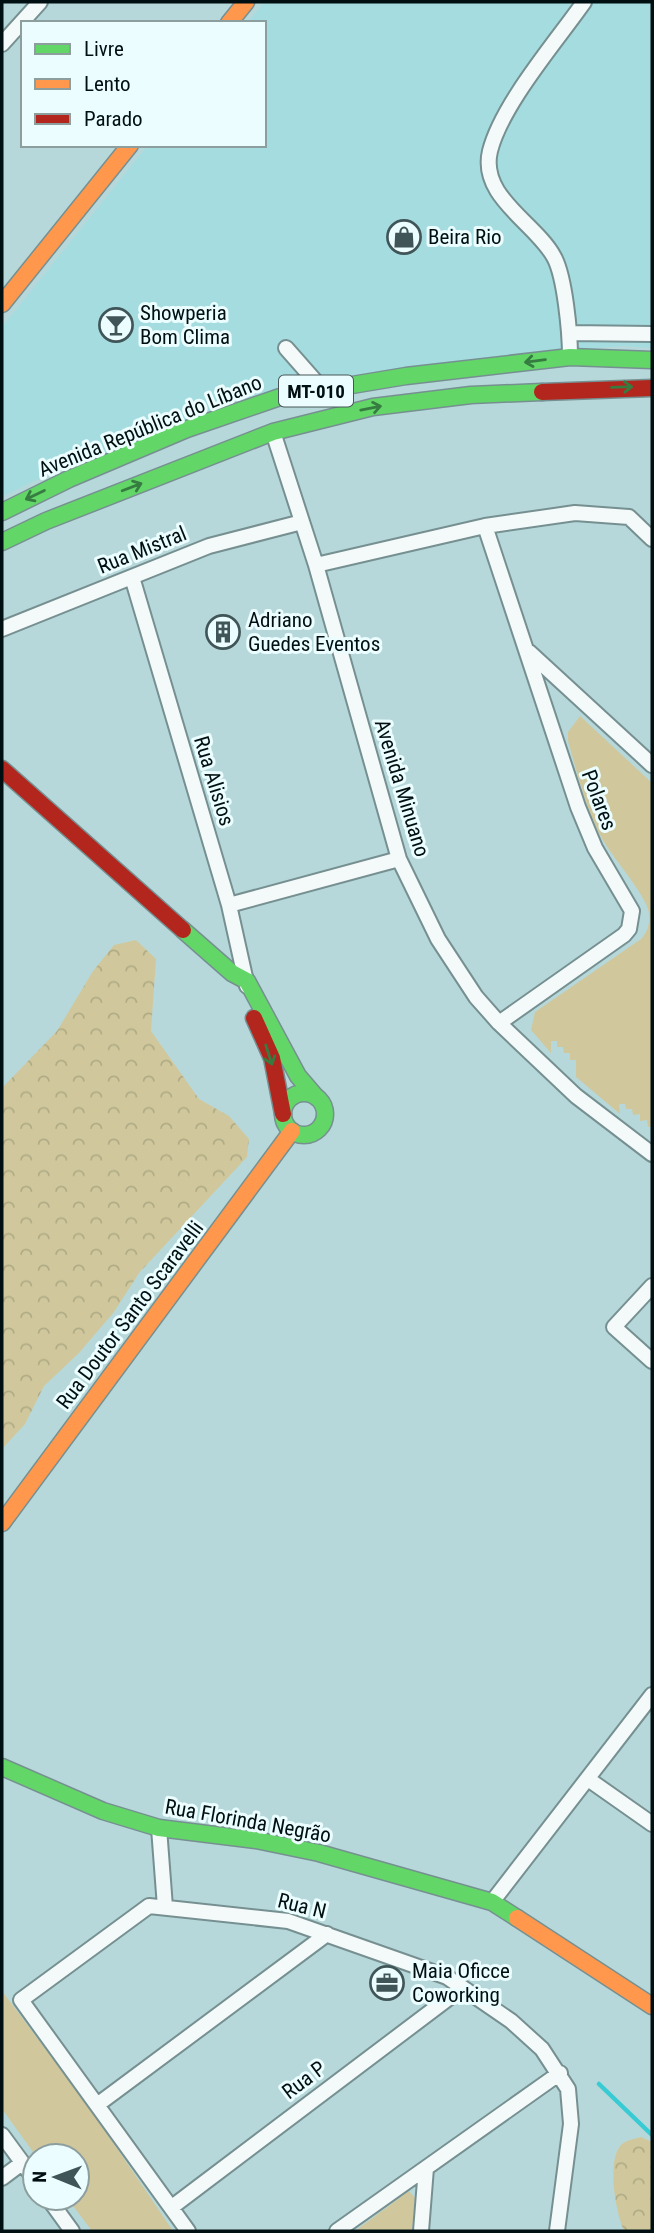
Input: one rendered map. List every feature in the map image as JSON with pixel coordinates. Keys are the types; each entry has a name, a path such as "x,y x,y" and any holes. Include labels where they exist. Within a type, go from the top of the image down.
{"street":[{"path":"23,21 40,2"},
{"path":"231,21 246,2"},
{"path":"570,357 570,333 555,257 509,206 490,178 489,153 500,125 584,2"},
{"path":"2,44 21,23"},
{"path":"2,304 128,147"},
{"path":"570,333 652,334"},
{"path":"286,348 323,390"},
{"name":"Avenida República do Líbano","path":"2,512 69,479 187,429 280,397 406,376 570,357 652,360"},
{"name":"MT-010","path":"2,542 46,521 273,432 373,407 471,395 652,388"},
{"name":"Avenida Minuano","path":"273,432 316,565 399,859 438,939 476,997 499,1023 576,1096 652,1154"},
{"path":"316,565 485,526 575,513 629,517 652,539"},
{"name":"Rua Mistral","path":"2,629 209,546 302,522"},
{"name":"Polares","path":"485,526 578,807 595,848 632,911 633,920 624,935 499,1023"},
{"name":"Rua Alisios","path":"132,577 229,905 239,977"},
{"path":"528,651 652,765"},
{"path":"2,769 239,977 298,1076 324,1110 323,1123 306,1135 292,1131 283,1114 272,1058 239,977"},
{"path":"229,905 399,859"},
{"path":"283,1114 292,1097 304,1094 316,1097"},
{"name":"Rua Doutor Santo Scaravelli","path":"2,1523 292,1131"},
{"path":"652,1286 614,1327 652,1361"},
{"path":"492,1902 652,1695"},
{"name":"Rua Florinda Negrão","path":"2,1767 103,1811 159,1828 256,1840 319,1853 492,1902 652,2006"},
{"path":"588,1779 652,1824"},
{"path":"159,1828 165,1908"},
{"name":"Rua N","path":"97,2105 21,2000 149,1906 288,1921 447,1977 511,2021 542,2049 560,2073"},
{"path":"188,2231 97,2105 327,1934"},
{"name":"Rua P","path":"172,2207 462,1988"},
{"path":"337,2231 560,2073 568,2089 570,2124 557,2231"},
{"path":"2,2136 21,2162"},
{"path":"2,2178 21,2164"},
{"path":"421,2231 426,2168"},
{"path":"58,2212 72,2231"}],"shaded area":[{"path":"264,2 652,2 652,348 623,346 551,352 386,371 234,400 134,443 65,466 2,497 2,327 146,147 266,147 266,21 249,21"}],"green space":[{"path":"580,716 652,783 652,1126 648,1127 647,1120 640,1121 640,1114 633,1115 632,1109 626,1109 625,1104 619,1104 620,1114 576,1077 576,1060 570,1060 570,1053 564,1053 563,1047 557,1047 557,1041 551,1041 551,1053 531,1030 535,1012 641,939 649,925 645,901 600,835 586,801 568,741 568,732"},
{"path":"136,940 156,959 151,1031 199,1099 229,1116 249,1139 247,1157 139,1273 114,1312 79,1353 44,1386 25,1424 2,1449 2,1088 57,1031 93,971 114,945"},
{"path":"2,1991 91,2110 173,2231 92,2231 78,2212 91,2212 91,2142 26,2142 2,2109"},
{"path":"641,2137 652,2142 652,2231 624,2231 614,2188 614,2163 621,2145"},
{"path":"409,2191 415,2198 412,2231 355,2231"}],"waterway":[{"path":"599,2084 652,2135"}],"traffic: fast":[{"path":"2,512 69,479 187,429 280,397 406,376 570,357 652,360"},
{"path":"2,542 46,521 273,432 373,407 471,395 542,392"},
{"path":"183,930 232,973 247,981 298,1076 316,1097"},
{"path":"304,1093 319,1099 325,1114 319,1129 304,1135 289,1129 283,1114 289,1099 304,1093"},
{"path":"2,1767 103,1811 159,1828 256,1840 319,1853 492,1902 517,1918"}],"traffic: slow":[{"path":"231,21 246,2"},
{"path":"2,304 128,147"},
{"path":"2,1523 292,1131"},
{"path":"517,1918 652,2006"}],"traffic: jam":[{"path":"542,392 652,388"},
{"path":"2,769 183,930"},
{"path":"254,1018 272,1058 283,1114"}],"place":[{"name":"Beira Rio","path":"404,237"},
{"name":"Showperia Bom Clima","path":"116,325"},
{"name":"Adriano Guedes Eventos","path":"223,632"},
{"name":"Maia Oficce Coworking","path":"387,1983"}]}
